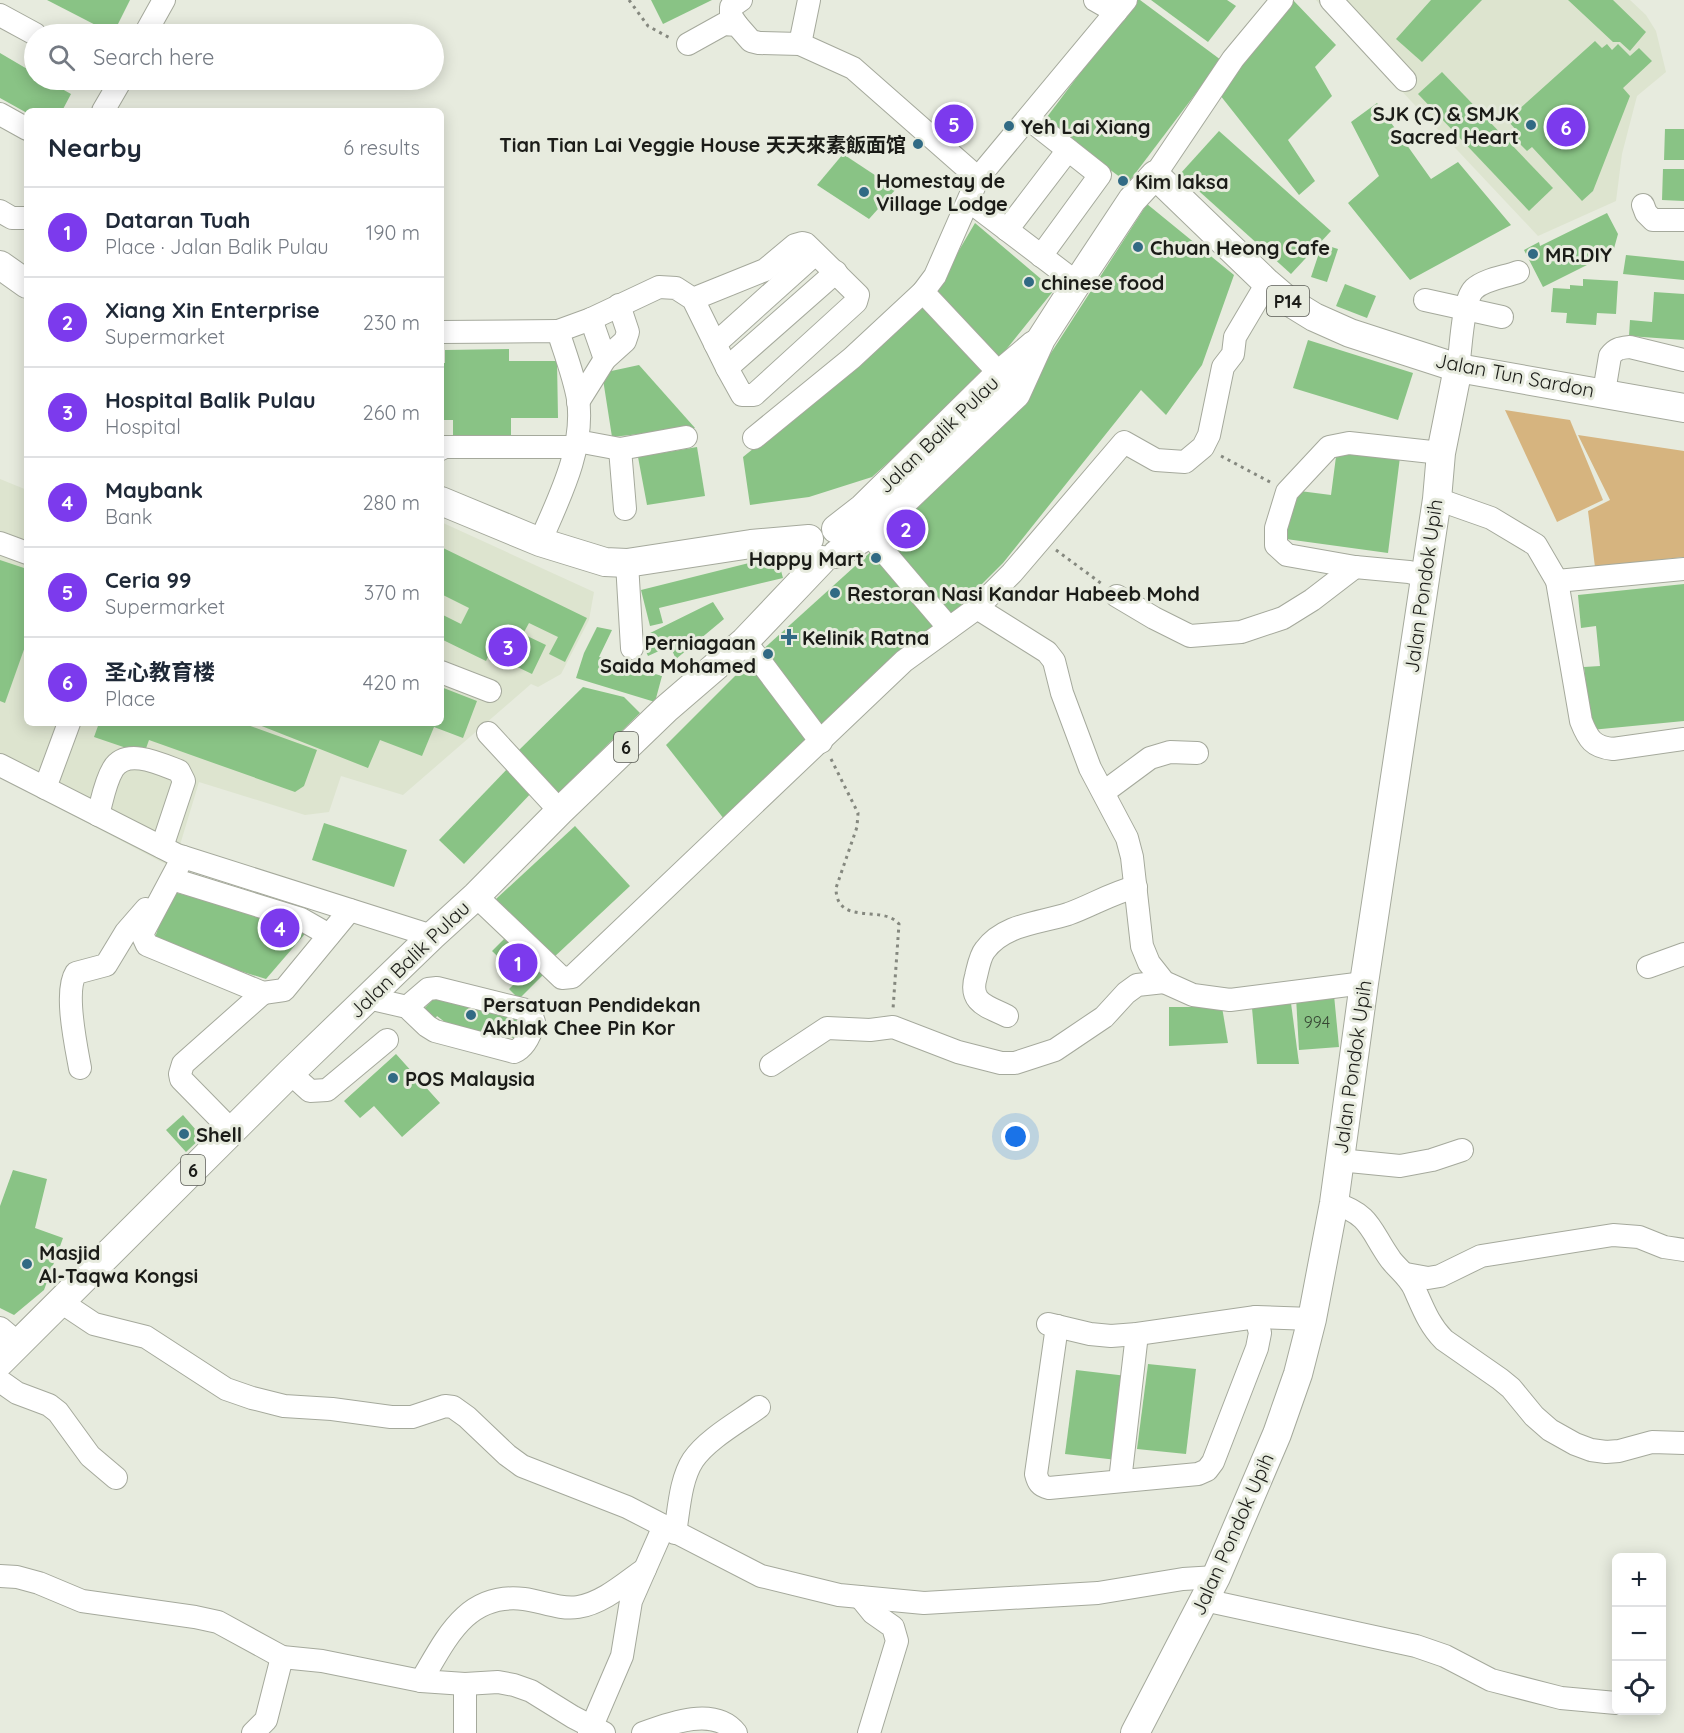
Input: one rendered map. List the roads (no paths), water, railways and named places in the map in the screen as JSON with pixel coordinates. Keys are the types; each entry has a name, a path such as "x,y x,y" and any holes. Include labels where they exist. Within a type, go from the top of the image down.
{"main road":[{"name":"Jalan Balik Pulau","path":"826,545 869,534 1016,394 1041,339 1132,200 1155,175"},
{"name":"Jalan Tun Sardon","path":"1155,175 1288,301 1314,317 1350,333 1458,368 1604,392 1684,408"},
{"path":"0,265 24,282"},
{"name":"Jalan Balik Pulau","path":"6,1344 61,1302 290,1073 476,896 560,811 666,709 745,641 826,545 1000,374 1041,339"},
{"name":"Jalan Pondok Upih","path":"1135,1733 1210,1588 1277,1434 1298,1374 1312,1319 1334,1203 1364,983 1437,500 1441,453 1458,368"},
{"name":"6","path":"444,502 540,542 605,562 627,564 751,544 826,545"}],"street":[{"path":"151,24 164,0"},
{"path":"741,0 731,7 731,16 751,41 800,45 854,68 978,178"},
{"path":"800,45 809,0"},
{"path":"754,438 852,358 923,292 935,276 978,178 1121,6 1095,0"},
{"path":"1155,175 1233,59 1282,0"},
{"path":"1331,0 1405,80"},
{"path":"0,15 24,28"},
{"path":"688,45 724,24 737,26"},
{"path":"105,108 114,90"},
{"path":"0,114 24,127"},
{"path":"1029,119 1100,175 1041,256"},
{"path":"1007,230 1068,150"},
{"path":"969,201 1077,283"},
{"path":"1643,205 1646,213 1653,220 1684,220"},
{"path":"0,211 12,218 24,218"},
{"path":"444,332 558,331 591,319 659,287 676,288 693,299 742,395 754,395 856,302 857,292 806,244 798,243 765,270 693,299"},
{"path":"715,344 815,254"},
{"path":"727,368 836,272"},
{"path":"1458,368 1466,309 1472,291 1481,284 1518,272"},
{"path":"476,896 562,978 572,977 904,661 977,608 1011,573 1124,442 1156,460 1185,462 1203,447 1209,435 1223,368 1233,354 1235,337 1267,283"},
{"path":"923,292 1000,374"},
{"path":"1425,300 1502,317"},
{"path":"578,402 605,359 627,337 628,332 619,305"},
{"path":"591,319 605,359"},
{"path":"540,542 572,466 576,444 578,402 558,331"},
{"path":"1604,392 1610,356 1621,348 1684,360"},
{"path":"444,447 576,444 620,449 686,437"},
{"path":"1425,576 1287,555 1276,545 1276,528 1287,492 1329,447 1349,443 1441,453"},
{"path":"620,449 625,509"},
{"path":"1437,500 1491,518 1536,545 1557,581 1581,722 1595,745 1612,749 1684,739"},
{"path":"869,534 950,628"},
{"path":"0,543 24,552"},
{"path":"627,564 632,648"},
{"path":"1118,596 1190,636 1241,632 1283,618 1312,600 1355,567"},
{"path":"1557,581 1684,569"},
{"path":"977,608 1047,652 1054,661 1062,693 1090,768 1126,838 1132,856 1142,946 1149,963 1164,982 1192,995 1230,1000 1364,983"},
{"path":"745,641 821,742"},
{"path":"444,673 490,691"},
{"path":"45,788 68,726"},
{"path":"488,733 560,811"},
{"path":"1104,792 1150,758 1170,752 1197,753"},
{"path":"98,815 112,770 119,762 128,758 145,760 179,771 184,781 162,848"},
{"path":"0,765 183,857 432,936"},
{"path":"183,857 142,934 147,945 263,993 284,990 350,910"},
{"path":"172,879 301,919 329,935"},
{"path":"1007,1016 981,1003 974,995 973,985 984,950 998,938 1031,922 1067,915 1111,894 1136,887"},
{"path":"80,1068 72,1013 71,980 76,973 106,965 126,932 145,910 160,900"},
{"path":"1648,967 1684,954"},
{"path":"771,1065 827,1028 870,1030 892,1027 958,1052 1001,1063 1015,1063 1055,1050 1104,1017 1126,993 1137,985 1164,982"},
{"path":"368,998 407,1007 421,1022 435,1031 514,1052 522,1047 534,1022 530,1011 437,988 428,989 407,1007"},
{"path":"232,1131 181,1079 180,1074 183,1064 263,993"},
{"path":"290,1073 310,1091 327,1090 387,1040"},
{"path":"1339,1160 1400,1166 1432,1160 1462,1150"},
{"path":"1334,1203 1350,1208 1363,1217 1392,1262 1406,1274 1435,1331 1444,1340 1511,1388 1550,1431 1575,1444 1591,1450 1606,1452 1653,1442 1684,1443"},
{"path":"1406,1274 1428,1278 1440,1276 1480,1256 1613,1235 1627,1235 1664,1247 1684,1250"},
{"path":"61,1302 94,1324 146,1337 226,1389 252,1398 284,1406 332,1409 391,1417 412,1417 445,1406 453,1407 522,1466 627,1507 761,1576 839,1594 924,1603 1098,1593 1183,1579 1416,1646 1445,1656 1501,1683 1561,1698 1612,1703"},
{"path":"1256,1317 1260,1333 1257,1348 1213,1462 1207,1470 1198,1474 1049,1488 1042,1486 1038,1481 1036,1474 1052,1325 1110,1336 1256,1317 1312,1319"},
{"path":"1120,1481 1137,1334"},
{"path":"0,1381 17,1393 49,1405 58,1412 90,1456 116,1478"},
{"path":"0,1576 16,1577 39,1583 82,1600 218,1622 282,1657 322,1661 421,1681 465,1684 498,1682 514,1685 531,1691 595,1731 622,1656 631,1601 645,1569 670,1529 693,1460 705,1448 759,1407"},
{"path":"421,1681 447,1638 475,1608 504,1599 522,1598 576,1608 599,1599 645,1569"},
{"path":"860,1597 873,1613 893,1627 897,1641 869,1733"},
{"path":"253,1733 266,1720 282,1657"},
{"path":"465,1684 465,1733"},
{"path":"643,1733 686,1720 702,1719 717,1720 729,1725 736,1733"}],"place":[{"name":"Ceria 99","path":"954,124"},
{"name":"SJK (C) & SMJK Sacred Heart","path":"1531,125"},
{"name":"Yeh Lai Xiang","path":"1009,126"},
{"name":"圣心教育楼","path":"1566,127"},
{"name":"Tian Tian Lai Veggie House 天天來素飯面馆","path":"918,144"},
{"name":"Kim laksa","path":"1123,181"},
{"name":"Homestay de Village Lodge","path":"864,192"},
{"name":"Chuan Heong Cafe","path":"1138,247"},
{"name":"MR.DIY","path":"1533,254"},
{"name":"chinese food","path":"1029,282"},
{"name":"Xiang Xin Enterprise","path":"906,529"},
{"name":"Happy Mart","path":"876,558"},
{"name":"Restoran Nasi Kandar Habeeb Mohd","path":"835,593"},
{"name":"Kelinik Ratna","path":"789,637"},
{"name":"Hospital Balik Pulau","path":"508,647"},
{"name":"Perniagaan Saida Mohamed","path":"768,654"},
{"name":"Maybank","path":"280,928"},
{"name":"Dataran Tuah","path":"518,963"},
{"name":"Persatuan Pendidekan Akhlak Chee Pin Kor","path":"471,1015"},
{"name":"POS Malaysia","path":"393,1078"},
{"name":"Shell","path":"184,1134"},
{"name":"Masjid Al-Taqwa Kongsi","path":"27,1264"}]}
